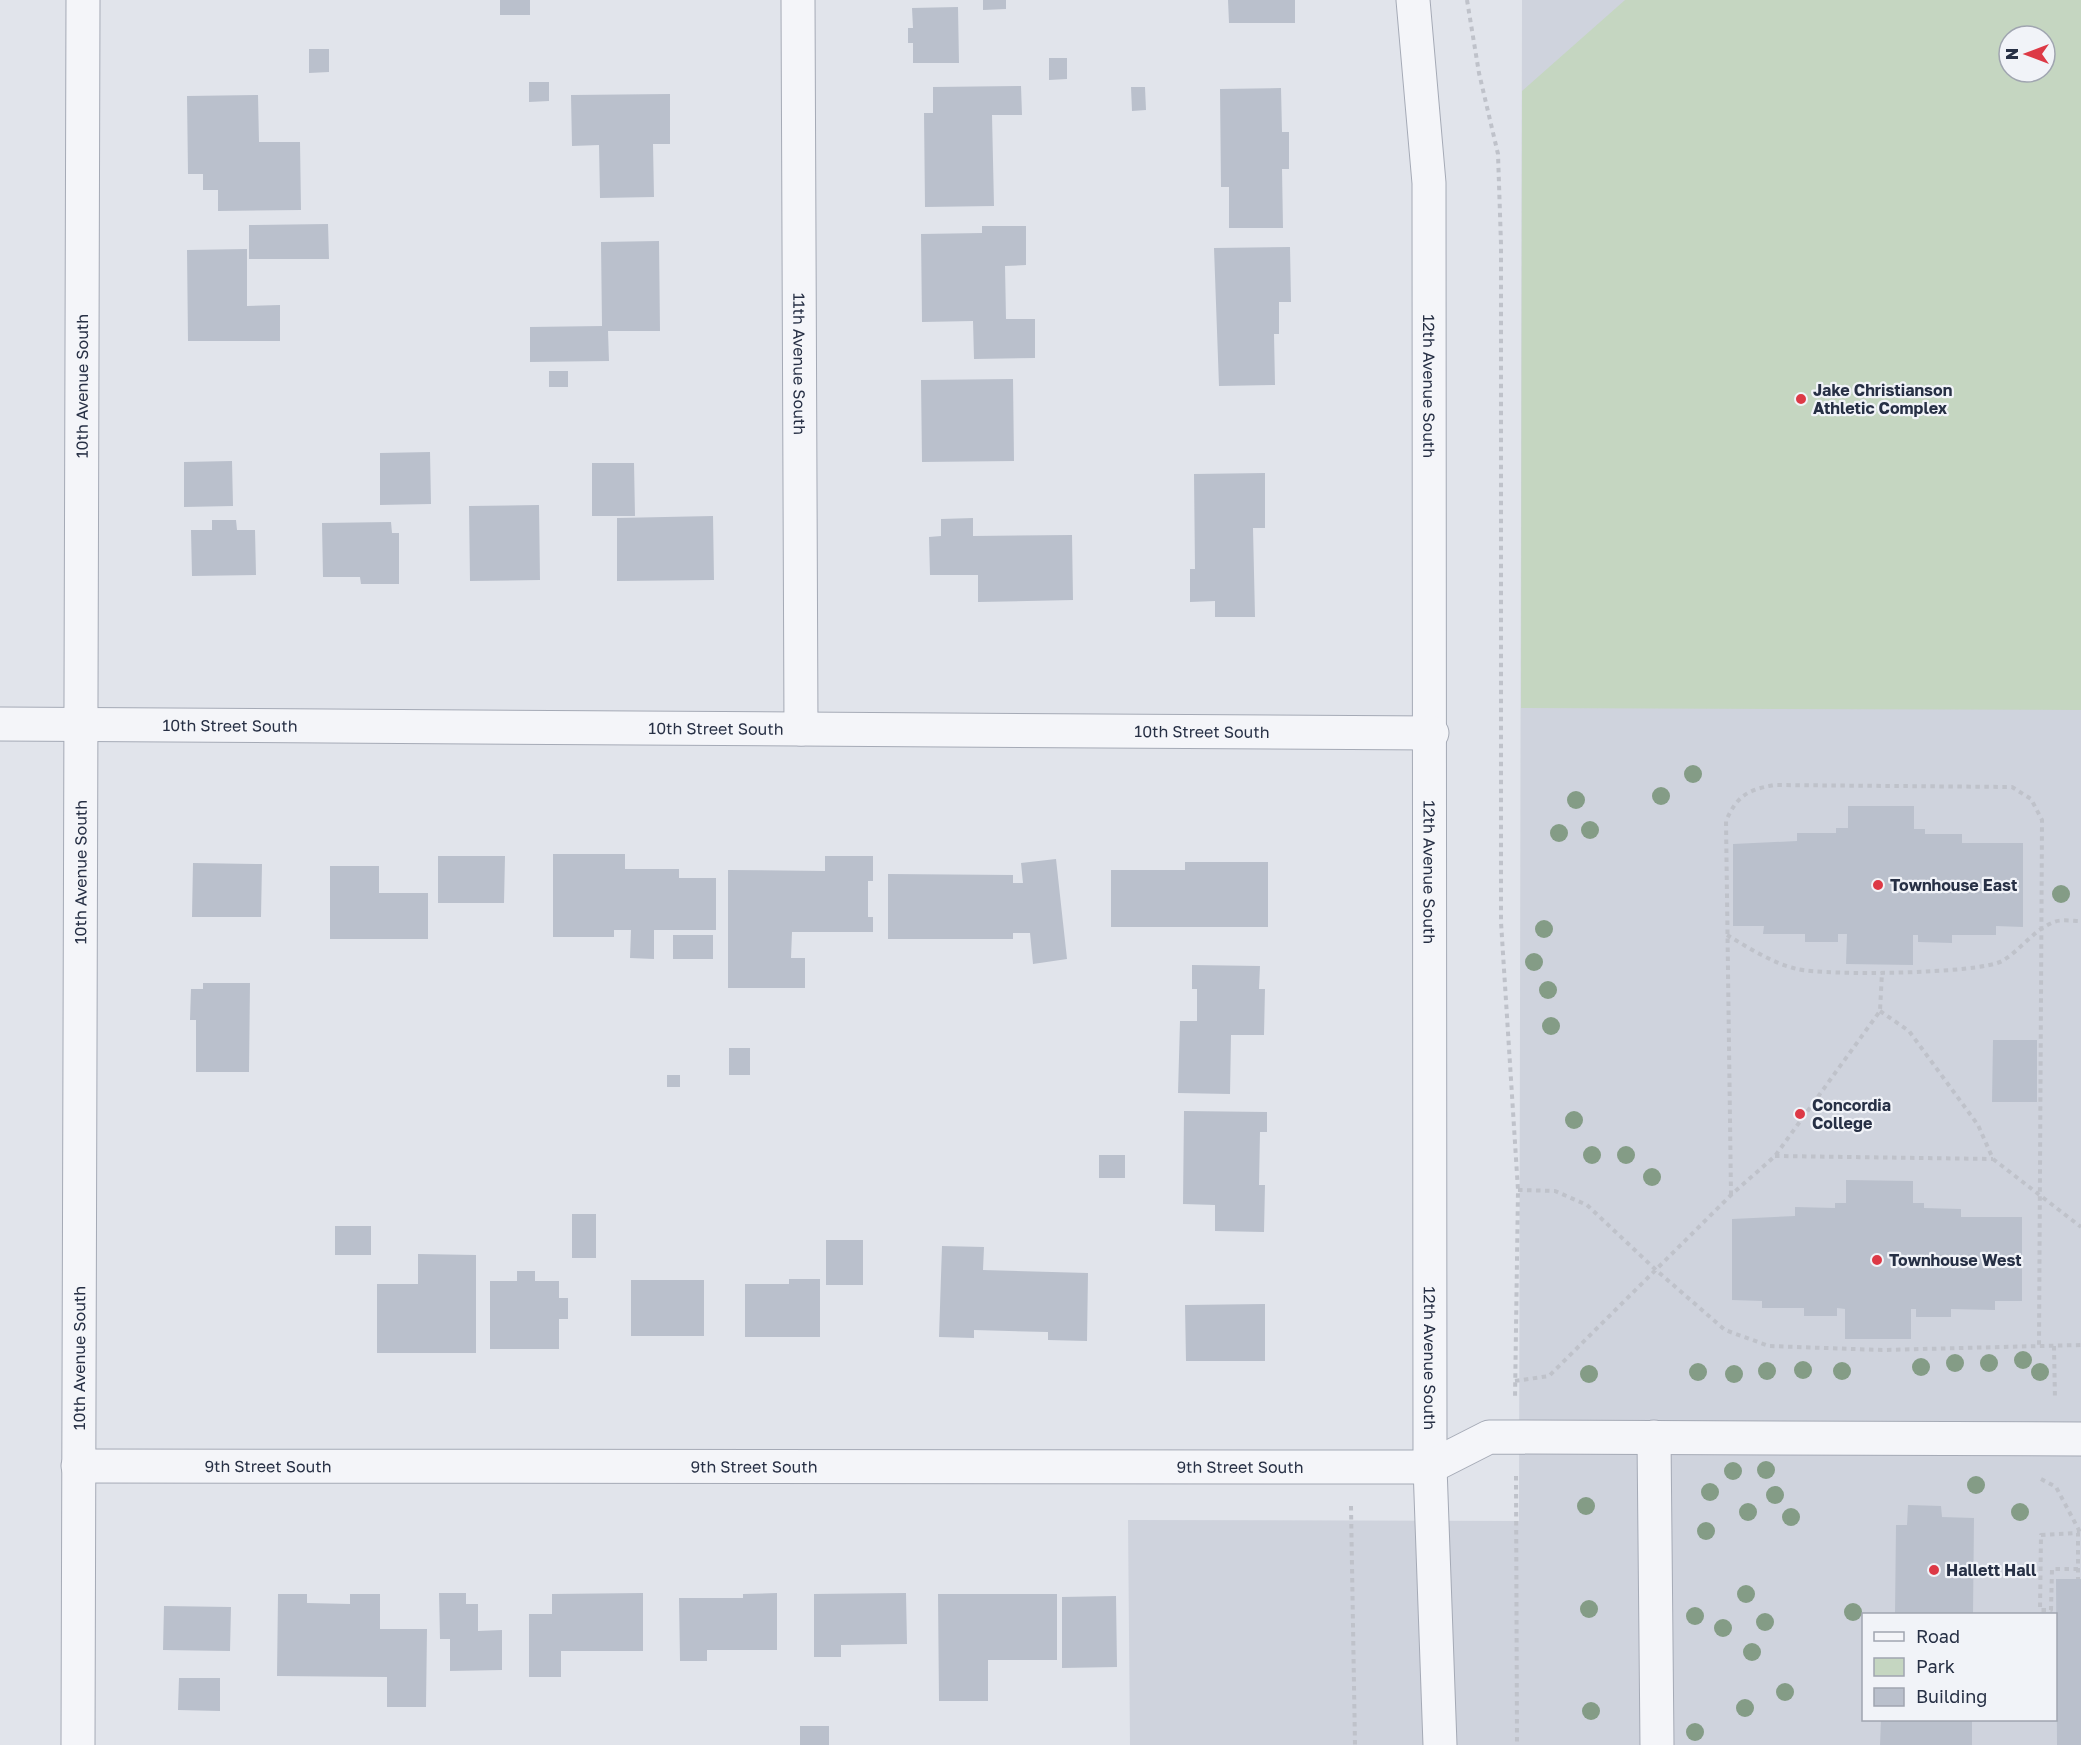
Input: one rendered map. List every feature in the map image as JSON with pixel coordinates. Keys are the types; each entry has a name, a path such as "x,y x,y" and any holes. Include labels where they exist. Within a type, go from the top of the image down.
{"street":[{"name":"10th Avenue South","path":"78,1745 82,0"},
{"name":"11th Avenue South","path":"798,0 801,729"},
{"name":"12th Avenue South","path":"1413,0 1430,183 1432,733 1430,1467 1440,1745"},
{"name":"10th Street South","path":"0,724 1432,733"},
{"path":"1430,1467 1489,1437 2081,1439"},
{"path":"1654,1437 1658,1745"},
{"name":"9th Street South","path":"78,1466 1430,1467"}],"path":[{"path":"1467,0 1479,73 1498,154 1501,244 1501,922 1518,1190 1555,1191 1587,1205 1656,1270 1725,1329 1769,1346 1882,1350 2081,1345"},
{"path":"1731,1195 1726,821 1734,802 1755,788 1774,784 2012,788 2031,799 2042,820 2042,1196 2039,1346"},
{"path":"1727,935 1762,955 1798,969 1882,972 1975,969 2002,961 2042,929 2056,921 2081,921"},
{"path":"1515,1381 1549,1376 1731,1195 1775,1156 1880,1011 1882,972"},
{"path":"1880,1011 1909,1031 1978,1125 1993,1159 2081,1227"},
{"path":"1775,1156 1993,1159"},
{"path":"2054,1346 2055,1410"},
{"path":"1352,1467 1350,1529 1355,1745"},
{"path":"2037,1477 2056,1487 2080,1534 2078,1580"},
{"path":"2078,1569 2052,1569 2051,1610 2040,1610 2041,1535 2080,1534"}],"shaded area":[{"name":"Concordia College","path":"1522,0 2081,0 2081,1745 1130,1745 1128,1520 1519,1521"}],"green space":[{"name":"Jake Christianson Athletic Complex","path":"1625,0 2081,0 2081,710 1521,708 1522,91"}],"building":[{"path":"500,0 530,0 530,15 500,15"},
{"path":"983,0 1006,0 1006,9 983,10"},
{"path":"1228,0 1295,0 1295,23 1229,23"},
{"path":"958,7 959,63 913,63 913,43 908,43 908,28 913,28 912,8"},
{"path":"309,49 329,49 329,72 309,73"},
{"path":"1049,58 1067,58 1067,79 1049,80"},
{"path":"529,82 549,82 549,101 529,102"},
{"path":"1021,86 1022,115 992,115 994,206 925,207 924,113 933,113 933,87"},
{"path":"1131,87 1145,87 1146,110 1132,111"},
{"path":"1281,88 1282,132 1289,132 1289,169 1282,169 1283,228 1229,228 1229,187 1221,187 1220,89"},
{"path":"670,94 670,144 653,144 654,197 600,198 599,145 572,146 571,95"},
{"path":"258,95 259,142 300,142 301,210 218,211 218,190 203,190 203,174 188,174 187,96"},
{"path":"328,224 329,259 249,259 249,225"},
{"path":"982,226 1026,226 1026,265 1005,266 1006,319 1035,319 1035,358 974,359 973,321 922,322 921,234 982,233"},
{"path":"659,241 660,331 608,331 609,361 530,362 530,327 602,326 601,242"},
{"path":"1290,247 1291,302 1279,302 1279,334 1274,334 1275,385 1219,386 1214,248"},
{"path":"247,249 247,306 280,305 280,341 188,341 187,250"},
{"path":"549,371 568,371 568,387 549,387"},
{"path":"1013,379 1014,461 922,462 921,380"},
{"path":"430,452 431,504 380,505 380,453"},
{"path":"232,461 233,506 184,507 184,462"},
{"path":"592,463 634,463 635,516 592,516"},
{"path":"1265,473 1265,528 1253,528 1255,617 1215,617 1215,601 1190,602 1190,569 1195,569 1194,474"},
{"path":"539,505 540,580 470,581 469,506"},
{"path":"713,516 714,580 617,581 617,518"},
{"path":"973,518 973,536 1072,535 1073,600 978,602 978,575 930,575 929,537 941,536 941,519"},
{"path":"212,520 236,520 237,530 255,530 256,575 192,576 191,530 212,530"},
{"path":"391,522 392,533 399,533 399,584 361,584 360,577 323,577 322,523"},
{"name":"Townhouse East","path":"1848,806 1914,806 1914,829 1925,829 1925,834 1962,834 1962,843 2023,843 2023,927 1996,926 1996,935 1952,935 1952,943 1918,942 1918,935 1913,935 1913,965 1846,964 1847,934 1838,934 1838,942 1805,942 1805,934 1763,934 1764,926 1733,926 1733,844 1797,841 1797,833 1836,833 1836,828 1848,828"},
{"path":"553,854 625,854 625,869 679,869 679,878 716,878 716,930 654,930 654,959 630,958 631,930 614,930 614,937 553,937"},
{"path":"438,856 505,856 504,903 438,903"},
{"path":"825,856 873,856 873,881 868,881 868,917 873,917 873,932 792,932 791,958 805,958 805,988 728,988 728,870 825,871"},
{"path":"1056,859 1067,959 1033,964 1030,933 1013,933 1013,939 888,939 888,874 1013,875 1013,883 1023,883 1021,863"},
{"path":"1185,862 1268,862 1268,927 1111,927 1111,870 1185,870"},
{"path":"193,863 262,864 261,917 192,917"},
{"path":"330,866 379,866 379,893 428,893 428,939 330,939"},
{"path":"673,935 713,935 713,959 673,959"},
{"path":"1192,965 1260,966 1259,989 1265,989 1264,1035 1231,1035 1230,1094 1178,1093 1180,1021 1197,1021 1197,989 1192,989"},
{"path":"203,983 250,983 249,1072 196,1072 196,1020 190,1020 191,989 203,989"},
{"path":"1993,1040 2037,1040 2037,1102 1992,1102"},
{"path":"729,1048 750,1048 750,1075 729,1075"},
{"path":"667,1075 680,1075 680,1087 667,1087"},
{"path":"1184,1111 1267,1112 1267,1132 1260,1132 1259,1185 1265,1185 1264,1232 1215,1231 1215,1205 1183,1204"},
{"path":"1099,1155 1125,1155 1125,1178 1099,1178"},
{"name":"Townhouse West","path":"1846,1180 1913,1181 1913,1203 1924,1203 1924,1208 1961,1209 1961,1217 2022,1217 2022,1301 1995,1301 1995,1310 1951,1309 1951,1317 1916,1317 1916,1309 1911,1309 1911,1339 1845,1339 1845,1309 1837,1308 1837,1316 1804,1316 1804,1308 1762,1308 1762,1301 1732,1300 1732,1219 1795,1216 1795,1207 1835,1208 1835,1203 1846,1203"},
{"path":"572,1214 596,1214 596,1258 572,1258"},
{"path":"335,1226 371,1226 371,1255 335,1255"},
{"path":"826,1240 863,1240 863,1285 826,1285"},
{"path":"942,1246 984,1247 983,1270 1088,1273 1087,1341 1048,1340 1048,1332 974,1330 974,1338 939,1337"},
{"path":"418,1254 476,1255 476,1353 377,1353 377,1284 418,1284"},
{"path":"517,1271 535,1271 535,1281 559,1281 559,1298 568,1298 568,1319 559,1319 559,1349 490,1349 490,1281 517,1281"},
{"path":"789,1279 820,1279 820,1337 745,1337 745,1284 789,1284"},
{"path":"631,1280 704,1280 704,1336 631,1336"},
{"path":"1265,1304 1265,1361 1186,1361 1185,1305"},
{"name":"Hallett Hall","path":"1908,1505 1941,1506 1942,1517 1974,1518 1973,1613 1895,1613 1896,1525 1907,1525"},
{"path":"2056,1579 2081,1579 2081,1745 2057,1745"},
{"path":"439,1593 466,1593 466,1604 478,1604 478,1631 502,1630 502,1670 450,1671 450,1639 440,1639"},
{"path":"643,1593 643,1651 561,1651 561,1677 529,1677 529,1614 552,1614 552,1594"},
{"path":"777,1593 777,1650 707,1650 707,1661 680,1661 679,1598 743,1598 743,1594"},
{"path":"906,1593 907,1644 841,1645 841,1657 814,1657 814,1594"},
{"path":"278,1594 307,1594 307,1603 350,1604 350,1594 380,1594 380,1629 427,1629 426,1707 387,1707 387,1677 277,1676"},
{"path":"938,1594 1057,1594 1057,1660 988,1660 988,1701 939,1701"},
{"path":"1116,1596 1117,1667 1062,1668 1062,1597"},
{"path":"164,1606 231,1607 230,1651 163,1650"},
{"path":"179,1678 220,1678 220,1711 178,1710"},
{"path":"1881,1721 1972,1721 1972,1745 1880,1745"},
{"path":"800,1726 829,1726 829,1745 800,1745"}],"place":[{"name":"Jake Christianson Athletic Complex","path":"1801,399"},
{"name":"Townhouse East","path":"1878,885"},
{"name":"Concordia College","path":"1800,1114"},
{"name":"Townhouse West","path":"1877,1260"},
{"name":"Hallett Hall","path":"1934,1570"}]}
